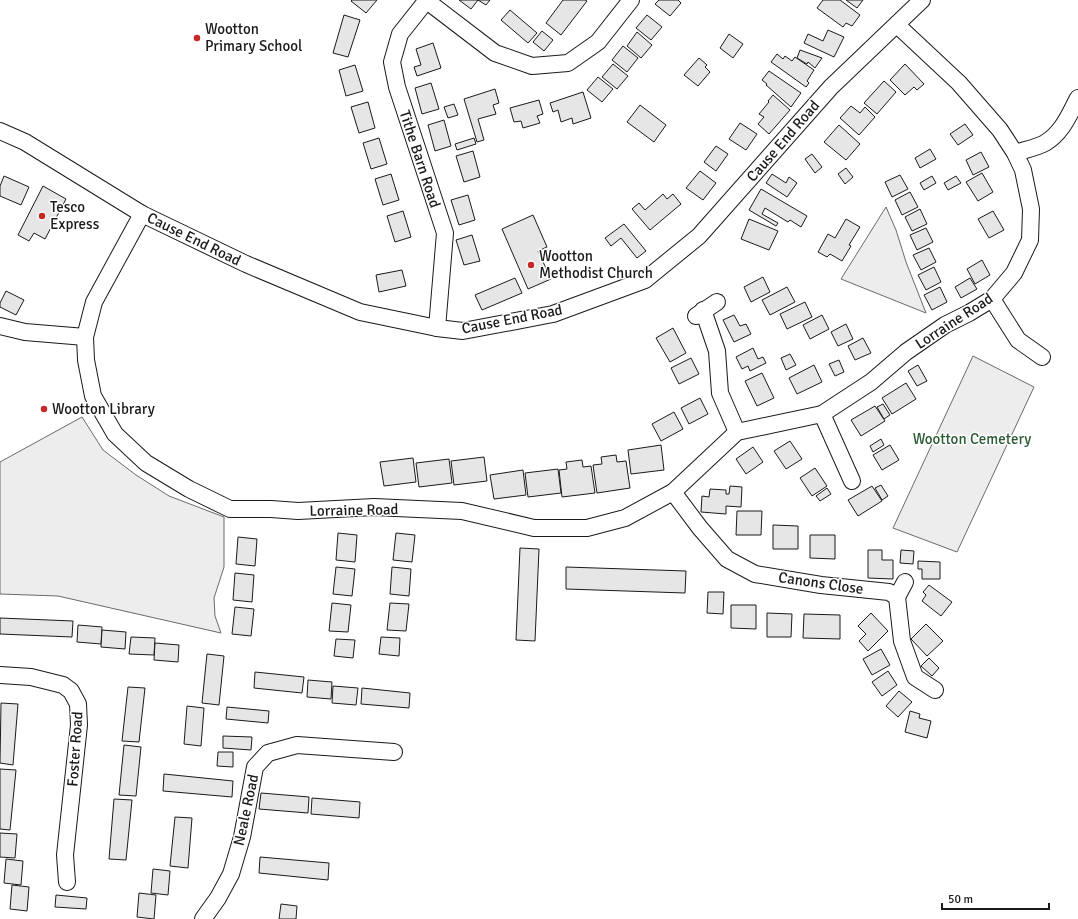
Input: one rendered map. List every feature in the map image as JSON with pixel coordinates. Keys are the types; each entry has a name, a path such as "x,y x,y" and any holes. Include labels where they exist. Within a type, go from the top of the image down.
{"street":[{"path":"427,1 495,53 532,66 568,62 598,42 631,0"},
{"name":"Cause End Road","path":"0,131 25,142 142,214 246,264 360,312 437,328 463,331 553,314 645,280 699,236 831,87 898,25 922,0"},
{"name":"Tithe Barn Road","path":"427,1 400,34 392,62 397,87 445,233 437,328"},
{"name":"Lorraine Road","path":"142,214 94,302 86,337 86,360 93,396 115,434 146,463 189,488 230,509 271,509 298,511 374,507 462,511 534,528 587,528 625,518 674,492 737,432 822,414 871,382 906,352 945,325 992,299 1014,273 1030,240 1031,209 1023,170 1000,130 959,83 898,25"},
{"path":"1014,153 1044,144 1056,135 1064,126 1078,98"},
{"path":"992,299 1018,340 1042,357"},
{"path":"705,310 717,352 720,393 737,432"},
{"path":"0,326 25,332 86,337"},
{"path":"822,414 852,481"},
{"name":"Canons Close","path":"674,492 700,528 727,559 755,574 821,585 889,592 897,597"},
{"path":"905,582 897,597 902,642 915,677 935,690"},
{"name":"Foster Road","path":"0,675 31,677 63,684 71,692 78,704 78,725 65,855 67,882"},
{"name":"Neale Road","path":"203,919 218,898 231,874 242,837 255,767 268,753 297,745 394,752"}],"shaded area":[{"path":"886,207 896,230 906,262 926,313 841,279"},
{"name":"Wootton Cemetery","path":"973,356 1034,387 957,552 893,528"},
{"path":"82,417 103,450 136,475 169,496 224,517 224,567 214,598 215,616 221,633 58,596 0,594 0,462"}],"building":[{"path":"377,0 366,13 351,1"},
{"path":"459,0 478,0 471,9"},
{"path":"478,0 490,0 486,5"},
{"path":"563,0 587,1 561,35 546,23"},
{"path":"659,0 678,0 681,3 670,16 655,4"},
{"path":"823,0 840,0 860,15 852,26 846,23 843,27 817,8"},
{"path":"846,0 863,0 857,8"},
{"path":"510,10 537,33 528,43 501,20"},
{"path":"344,15 360,20 348,57 333,53"},
{"path":"647,15 662,27 651,40 636,28"},
{"path":"828,30 844,37 834,57 804,43 808,34 823,41"},
{"path":"542,31 553,40 544,51 533,42"},
{"path":"637,32 652,45 641,58 627,46"},
{"path":"729,34 743,44 733,58 720,48"},
{"path":"433,43 441,68 417,76 414,67 421,65 416,49"},
{"path":"623,46 638,58 627,72 612,60"},
{"path":"800,50 822,58 815,68 808,62 807,64 797,58"},
{"path":"777,54 783,59 785,56 792,61 795,57 814,70 807,81 809,83 806,87 771,62"},
{"path":"699,58 707,65 705,67 710,72 698,86 684,75"},
{"path":"613,64 628,76 617,89 602,77"},
{"path":"905,64 924,84 917,90 914,87 905,95 890,80"},
{"path":"355,65 363,91 346,96 339,70"},
{"path":"769,71 801,93 791,107 762,80"},
{"path":"598,77 613,89 602,102 587,90"},
{"path":"884,81 896,92 877,114 864,103"},
{"path":"431,83 439,109 422,114 415,88"},
{"path":"495,89 499,103 493,105 496,114 478,119 484,140 477,142 464,99"},
{"path":"583,92 591,118 573,124 572,118 561,122 558,110 553,112 550,103"},
{"path":"773,95 790,110 769,134 758,124 764,117 759,114"},
{"path":"539,100 543,114 537,116 540,123 523,128 521,121 514,122 510,108"},
{"path":"368,102 375,128 359,133 351,107"},
{"path":"454,104 458,115 448,118 444,107"},
{"path":"640,105 666,125 654,142 627,122"},
{"path":"851,106 860,113 865,107 875,117 859,135 840,118"},
{"path":"444,120 451,146 435,151 428,125"},
{"path":"740,123 757,134 746,150 729,139"},
{"path":"965,124 973,135 958,145 950,134"},
{"path":"839,125 860,144 846,160 824,142"},
{"path":"379,138 387,164 371,169 363,143"},
{"path":"474,138 476,144 457,150 455,144"},
{"path":"716,146 728,154 716,171 704,162"},
{"path":"930,149 936,159 920,168 915,158"},
{"path":"473,151 480,177 464,182 456,156"},
{"path":"981,152 989,167 973,175 966,160"},
{"path":"812,154 822,167 815,173 805,159"},
{"path":"846,168 853,177 845,184 838,174"},
{"path":"700,171 716,183 703,200 686,188"},
{"path":"982,173 993,192 978,201 966,182"},
{"path":"391,174 399,200 383,205 375,179"},
{"path":"772,174 786,183 789,177 797,183 787,197 766,183"},
{"path":"900,175 908,189 892,197 885,182"},
{"path":"4,176 29,187 21,205 0,196 0,186"},
{"path":"932,176 936,183 924,190 920,183"},
{"path":"956,176 961,183 948,190 944,183"},
{"name":"Tesco Express","path":"43,186 66,199 45,239 34,233 29,241 18,235"},
{"path":"761,189 807,216 801,227 790,220 788,222 765,208 762,214 778,223 776,226 749,210"},
{"path":"910,192 918,207 902,215 895,200"},
{"path":"663,194 667,199 673,194 681,204 650,230 632,209 639,203 645,210"},
{"path":"468,195 475,220 459,225 451,200"},
{"path":"920,209 927,224 912,231 905,217"},
{"path":"403,211 411,237 395,242 387,216"},
{"path":"993,211 1004,230 989,238 978,219"},
{"name":"Wootton Methodist Church","path":"533,215 547,247 538,251 551,279 528,289 502,229"},
{"path":"749,219 778,231 769,250 741,239"},
{"path":"846,219 860,227 849,245 851,246 842,261 830,254 827,257 818,252 828,234 835,238"},
{"path":"624,224 646,251 637,258 621,238 611,246 605,238"},
{"path":"926,228 933,242 917,250 910,235"},
{"path":"472,235 480,261 464,265 456,240"},
{"path":"929,248 936,262 921,270 913,255"},
{"path":"982,260 990,275 975,284 967,269"},
{"path":"934,267 941,282 926,290 918,275"},
{"path":"402,270 406,286 379,292 376,275"},
{"path":"763,277 770,292 751,302 744,287"},
{"path":"515,278 522,293 482,310 475,295"},
{"path":"970,278 977,289 961,298 955,287"},
{"path":"787,287 795,302 770,315 762,300"},
{"path":"940,287 947,302 932,310 924,295"},
{"path":"6,291 24,300 16,315 0,307 0,303"},
{"path":"805,302 812,317 787,329 780,314"},
{"path":"734,315 740,326 746,324 751,334 734,342 723,320"},
{"path":"822,315 829,329 810,339 803,325"},
{"path":"846,324 853,339 838,346 831,332"},
{"path":"673,328 686,353 670,362 656,338"},
{"path":"863,338 871,353 855,360 848,346"},
{"path":"753,348 758,359 763,357 766,363 750,371 748,366 742,369 736,357"},
{"path":"790,354 796,365 786,370 781,358"},
{"path":"691,358 699,374 679,384 671,368"},
{"path":"839,360 844,372 835,376 829,364"},
{"path":"814,365 822,382 797,394 789,378"},
{"path":"918,365 927,381 917,386 908,371"},
{"path":"762,373 774,398 757,406 745,381"},
{"path":"906,383 916,399 892,414 882,398"},
{"path":"700,398 708,414 689,424 681,408"},
{"path":"883,404 890,415 884,419 877,407"},
{"path":"875,406 885,421 861,436 851,420"},
{"path":"674,412 683,429 661,441 652,424"},
{"path":"881,439 884,445 873,452 870,446"},
{"path":"790,441 802,459 786,469 774,451"},
{"path":"661,445 664,470 631,474 628,450"},
{"path":"890,445 899,460 882,470 873,455"},
{"path":"753,447 763,462 746,474 736,459"},
{"path":"616,455 617,462 626,461 630,488 597,493 593,465 602,464 601,457"},
{"path":"484,457 487,481 454,485 451,461"},
{"path":"413,458 416,482 384,486 380,462"},
{"path":"449,459 452,483 419,487 416,463"},
{"path":"582,460 583,467 591,466 595,493 562,497 559,470 567,469 566,462"},
{"path":"815,468 827,486 812,496 800,478"},
{"path":"558,469 561,493 528,497 525,473"},
{"path":"523,470 526,495 494,499 490,475"},
{"path":"881,485 888,496 882,500 875,488"},
{"path":"730,486 742,487 741,507 726,506 726,514 701,512 702,496 709,497 710,489 726,490 726,494 729,494"},
{"path":"872,486 882,501 858,516 848,500"},
{"path":"827,488 831,494 820,501 816,496"},
{"path":"737,511 762,511 761,535 736,535"},
{"path":"773,525 798,526 798,549 773,549"},
{"path":"338,533 357,535 355,562 336,560"},
{"path":"396,533 415,535 412,562 393,560"},
{"path":"810,535 835,535 835,559 810,558"},
{"path":"238,537 257,539 255,566 236,564"},
{"path":"520,548 539,549 535,641 516,640"},
{"path":"868,550 882,550 882,560 893,560 893,579 868,578"},
{"path":"901,550 914,551 913,564 900,563"},
{"path":"918,561 940,562 940,579 922,579 922,569 918,569"},
{"path":"336,567 355,569 352,596 333,594"},
{"path":"392,567 411,569 409,596 390,594"},
{"path":"566,567 686,571 685,593 566,589"},
{"path":"235,573 254,575 252,602 233,600"},
{"path":"929,585 952,602 941,616 922,601 926,595 923,592"},
{"path":"708,592 724,592 723,614 707,613"},
{"path":"332,603 351,605 348,632 329,631"},
{"path":"390,603 409,604 406,631 387,630"},
{"path":"731,605 756,605 756,629 731,628"},
{"path":"235,607 254,609 251,636 232,634"},
{"path":"767,613 792,614 791,637 767,637"},
{"path":"871,613 888,631 868,651 859,641 866,634 858,626"},
{"path":"804,614 840,615 840,639 803,638"},
{"path":"0,618 73,621 72,637 0,634"},
{"path":"926,624 943,641 927,656 911,639"},
{"path":"78,625 102,627 101,644 77,642"},
{"path":"102,630 126,632 125,649 101,647"},
{"path":"131,637 155,638 154,655 129,654"},
{"path":"381,637 400,638 399,656 379,654"},
{"path":"336,639 355,640 353,658 334,656"},
{"path":"155,643 179,645 178,662 154,660"},
{"path":"881,649 890,665 872,675 863,659"},
{"path":"207,654 224,656 219,705 202,703"},
{"path":"929,658 939,668 932,676 921,666"},
{"path":"888,671 897,685 882,696 872,682"},
{"path":"255,672 304,677 302,693 254,688"},
{"path":"308,680 332,682 331,699 307,697"},
{"path":"333,686 358,688 356,705 332,703"},
{"path":"128,687 145,688 139,742 122,741"},
{"path":"362,688 410,693 409,708 361,704"},
{"path":"899,691 912,702 898,717 886,706"},
{"path":"1,703 18,704 13,765 0,763"},
{"path":"187,706 204,708 201,746 184,744"},
{"path":"227,707 269,711 268,723 226,719"},
{"path":"910,711 920,714 919,718 931,721 927,738 905,732"},
{"path":"223,736 252,737 251,750 223,748"},
{"path":"124,745 141,747 136,796 119,795"},
{"path":"218,752 233,752 233,767 217,766"},
{"path":"0,769 16,770 10,830 0,829"},
{"path":"164,774 233,781 232,797 163,791"},
{"path":"261,793 309,797 308,813 259,809"},
{"path":"312,798 360,802 359,818 311,814"},
{"path":"114,799 132,800 126,860 109,859"},
{"path":"175,817 192,818 188,868 170,866"},
{"path":"0,833 17,834 15,858 0,857"},
{"path":"260,857 329,863 328,880 259,873"},
{"path":"6,859 23,861 21,885 4,883"},
{"path":"153,869 170,871 168,895 151,893"},
{"path":"12,885 29,887 27,911 10,909"},
{"path":"139,893 156,895 154,919 137,917"},
{"path":"56,895 87,898 86,909 55,907"},
{"path":"281,904 297,906 296,919 279,919"}],"place":[{"name":"Wootton Primary School","path":"197,38"},
{"name":"Tesco Express","path":"42,216"},
{"name":"Wootton Methodist Church","path":"531,265"},
{"name":"Wootton Library","path":"44,409"}]}
